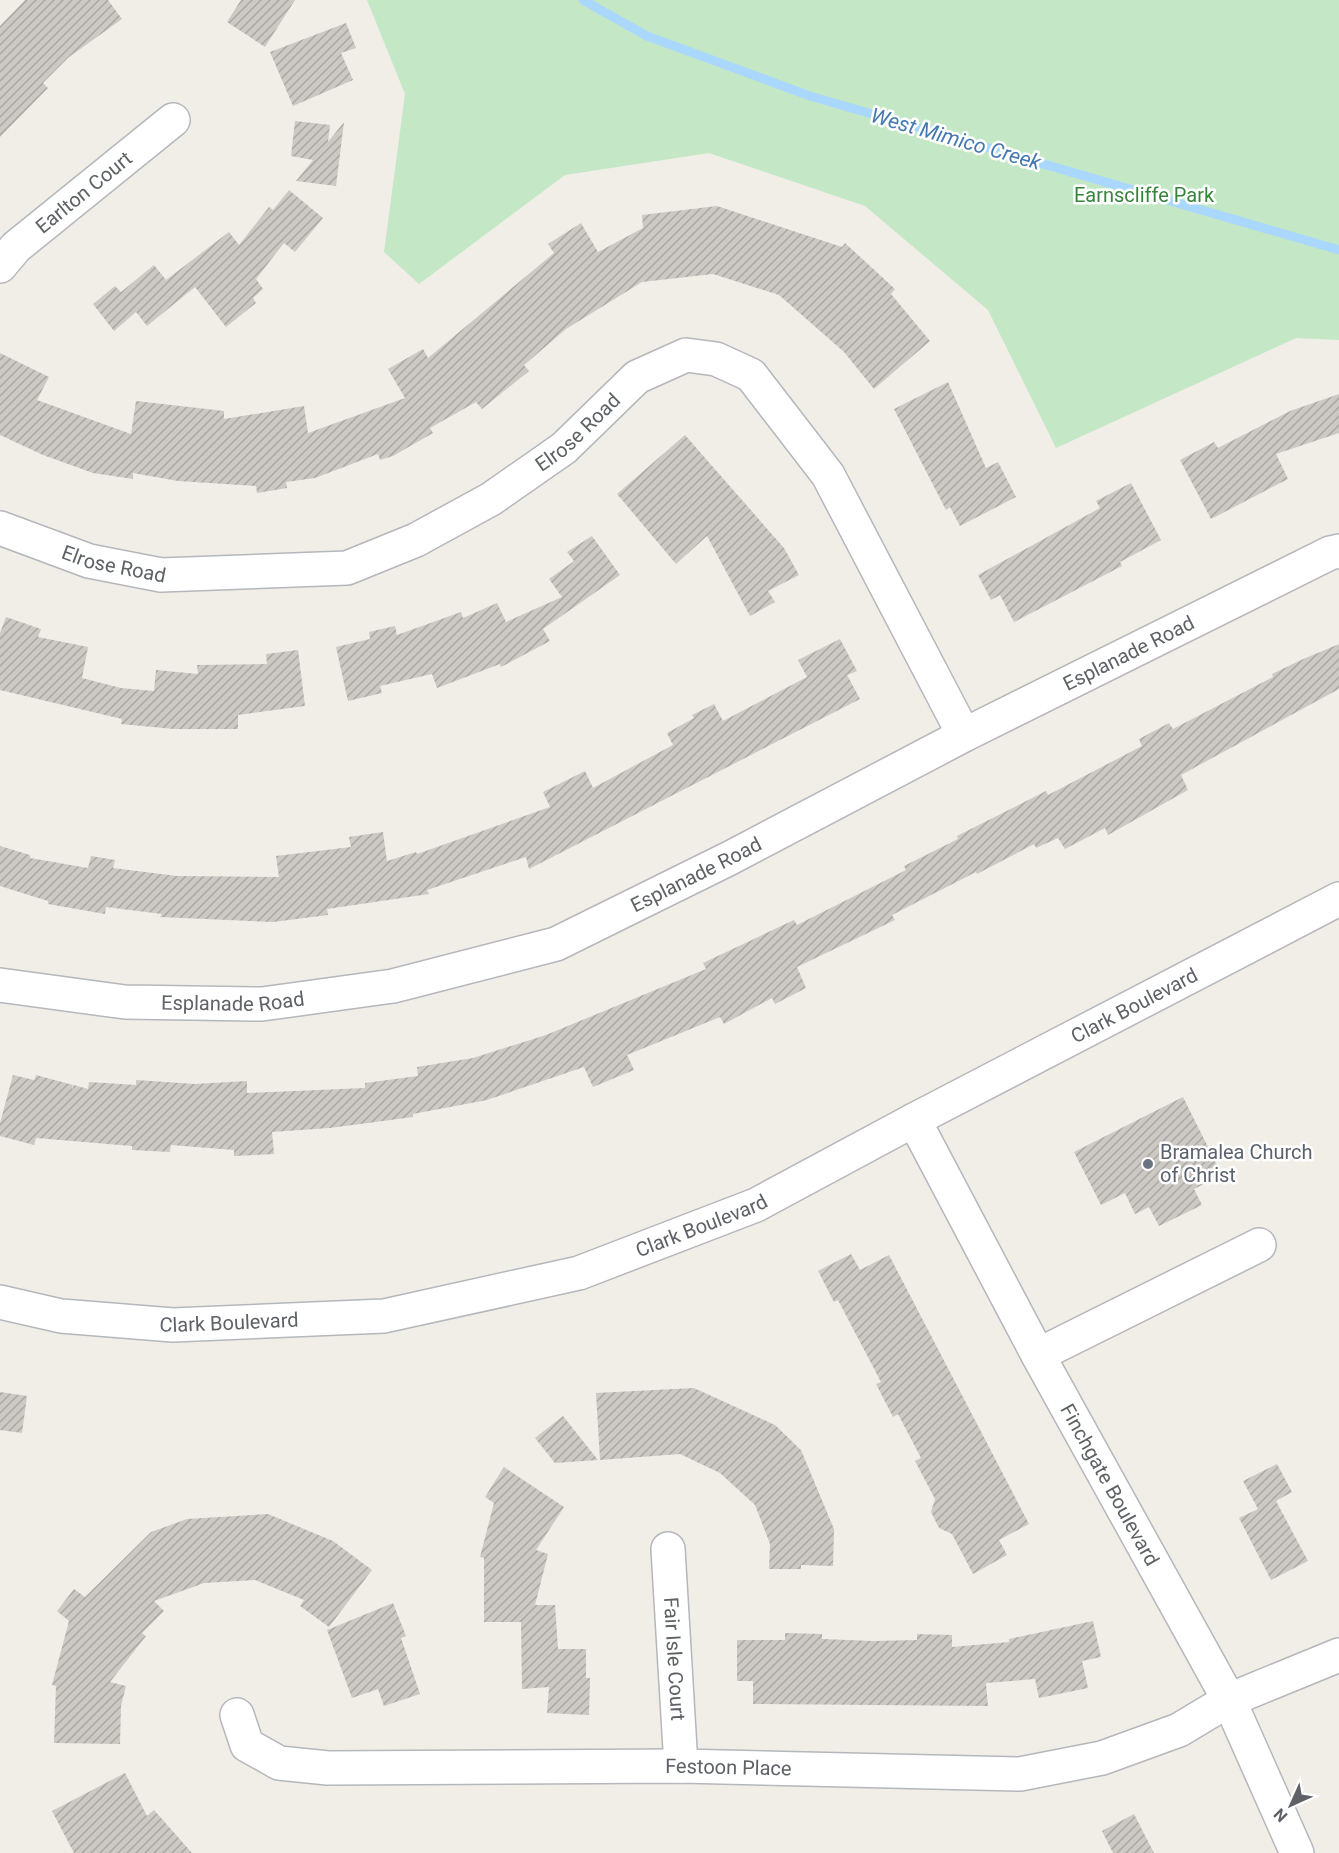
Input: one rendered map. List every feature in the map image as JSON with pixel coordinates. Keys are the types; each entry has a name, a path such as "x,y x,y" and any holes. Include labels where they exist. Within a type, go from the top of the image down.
{"street":[{"name":"Earlton Court","path":"0,266 16,247 173,120"},
{"name":"Elrose Road","path":"0,528 89,561 161,575 347,568 416,540 491,499 564,448 637,377 686,355 716,359 751,375 828,475 964,735"},
{"name":"Esplanade Road","path":"0,985 125,1002 262,1004 393,986 556,944 730,858 964,735 1330,553 1339,551"},
{"name":"Clark Boulevard","path":"0,1302 61,1316 173,1325 384,1316 579,1273 756,1205 914,1120 1339,899"},
{"name":"Finchgate Boulevard","path":"914,1120 1038,1355 1229,1700 1297,1853"},
{"path":"1038,1355 1259,1245"},
{"name":"Fair Isle Court","path":"668,1549 681,1766"},
{"name":"Festoon Place","path":"237,1715 247,1744 279,1763 328,1768 681,1766 1020,1774 1102,1758 1179,1730 1229,1700 1339,1655"}],"green space":[{"name":"Earnscliffe Park","path":"367,0 1339,0 1339,340 1296,338 1056,448 988,310 865,206 709,153 565,175 419,284 384,252 405,94"}],"building":[{"path":"25,0 108,0 122,19 69,57 43,83 48,88 0,137 0,26"},
{"path":"241,0 295,0 265,47 227,22"},
{"path":"346,23 356,48 341,53 353,80 293,106 270,52"},
{"path":"295,121 330,125 328,142 344,122 336,186 296,181 313,160 291,156"},
{"path":"289,190 323,218 295,252 284,243 256,279 263,289 253,298 256,303 226,327 195,287 147,326 136,312 114,331 93,304 115,286 121,292 154,265 166,280 229,232 239,245 269,207 273,210"},
{"path":"717,206 842,247 845,243 895,289 891,294 930,341 874,389 844,352 779,295 713,274 642,282 566,329 524,365 529,371 482,409 476,402 430,428 433,433 393,456 380,460 378,454 315,478 286,482 287,488 257,493 256,486 178,481 133,473 133,479 93,473 43,455 0,435 0,353 49,377 37,400 131,434 136,401 224,411 224,419 304,406 308,433 405,398 388,369 423,349 428,358 554,253 548,244 581,223 598,252 643,228 642,215"},
{"path":"948,382 986,468 998,462 1016,497 960,526 950,507 946,510 894,409"},
{"path":"1339,394 1339,433 1276,454 1288,479 1211,519 1180,460 1214,442 1218,448 1290,411"},
{"path":"685,435 784,548 799,575 768,591 775,602 750,616 707,536 676,564 617,494"},
{"path":"1131,483 1161,540 1120,562 1122,566 1014,622 1000,595 991,600 978,575 1100,508 1096,501"},
{"path":"592,536 620,575 543,629 550,641 501,667 500,664 437,688 432,674 380,686 382,693 348,701 336,647 370,639 369,632 395,626 397,635 461,612 463,618 497,603 506,622 562,597 549,579 574,561 567,552"},
{"path":"6,617 41,629 38,637 88,647 82,678 121,688 154,691 156,670 198,674 197,665 267,664 266,654 298,650 305,706 238,715 238,729 174,729 121,724 122,719 0,690 0,633"},
{"path":"840,639 857,671 847,675 860,699 529,869 526,857 427,890 429,894 327,909 328,915 273,922 160,917 162,914 106,907 105,914 48,904 48,901 0,886 0,846 30,855 30,858 88,868 91,856 115,860 113,868 177,876 279,877 276,856 351,847 349,837 383,832 387,861 416,852 417,854 550,807 543,792 585,771 593,788 673,745 667,733 694,718 692,715 714,704 723,721 807,677 798,660"},
{"path":"1339,644 1339,689 1181,775 1188,790 1108,835 1105,828 1065,849 1058,838 1036,848 1034,844 977,874 976,872 892,915 895,920 797,967 806,988 775,1004 772,998 724,1024 720,1017 627,1055 634,1070 593,1087 584,1067 487,1100 413,1114 413,1117 330,1128 272,1132 274,1154 234,1156 234,1150 171,1145 170,1152 132,1150 132,1146 36,1138 34,1145 0,1136 0,1123 13,1075 34,1080 36,1075 73,1085 72,1090 74,1085 88,1089 89,1082 136,1085 136,1080 195,1084 247,1081 247,1093 365,1088 365,1083 418,1076 417,1067 473,1058 546,1035 706,969 703,963 794,920 797,925 906,870 904,866 958,839 957,836 1046,791 1048,795 1142,746 1139,739 1169,723 1173,729 1273,677 1272,674"},
{"name":"Bramalea Church of Christ","path":"1183,1097 1222,1175 1194,1189 1202,1205 1159,1226 1149,1207 1135,1214 1125,1193 1101,1205 1074,1152"},
{"path":"851,1254 860,1270 889,1255 1029,1524 999,1540 1007,1555 973,1574 952,1534 939,1528 931,1512 935,1499 915,1461 921,1458 898,1414 893,1417 876,1384 881,1382 838,1300 834,1302 818,1271"},
{"path":"694,1388 775,1425 801,1450 834,1529 833,1566 801,1565 801,1569 769,1569 770,1544 755,1505 720,1473 680,1454 600,1460 596,1393"},
{"path":"0,1392 27,1396 22,1433 0,1430"},
{"path":"563,1416 598,1460 555,1463 535,1438"},
{"path":"1277,1464 1292,1492 1276,1501 1308,1561 1271,1580 1239,1518 1258,1509 1243,1481"},
{"path":"504,1467 564,1507 536,1550 548,1554 535,1605 555,1605 558,1649 586,1649 586,1678 590,1678 589,1715 547,1713 549,1687 522,1689 521,1622 484,1622 484,1558 480,1557 494,1503 485,1497"},
{"path":"268,1514 333,1541 372,1570 329,1627 300,1606 304,1600 255,1580 204,1583 154,1601 164,1611 142,1633 146,1636 110,1682 126,1686 121,1706 120,1744 54,1743 56,1686 52,1685 69,1621 57,1611 74,1589 85,1597 151,1532 187,1519"},
{"path":"393,1603 406,1636 401,1638 420,1694 384,1706 378,1689 352,1698 327,1630"},
{"path":"1093,1621 1101,1657 1082,1661 1088,1688 1039,1698 1035,1679 986,1683 988,1706 753,1704 753,1681 737,1681 737,1640 785,1640 785,1633 822,1634 822,1639 873,1641 917,1640 917,1634 952,1635 952,1647 1009,1642 1009,1639"},
{"path":"125,1773 147,1816 154,1810 192,1853 74,1853 52,1811"},
{"path":"1134,1814 1154,1853 1113,1853 1102,1831"}],"waterway":[{"name":"West Mimico Creek","path":"583,0 647,36 810,96 1339,250"}],"place":[{"name":"Bramalea Church of Christ","path":"1148,1164"}]}
